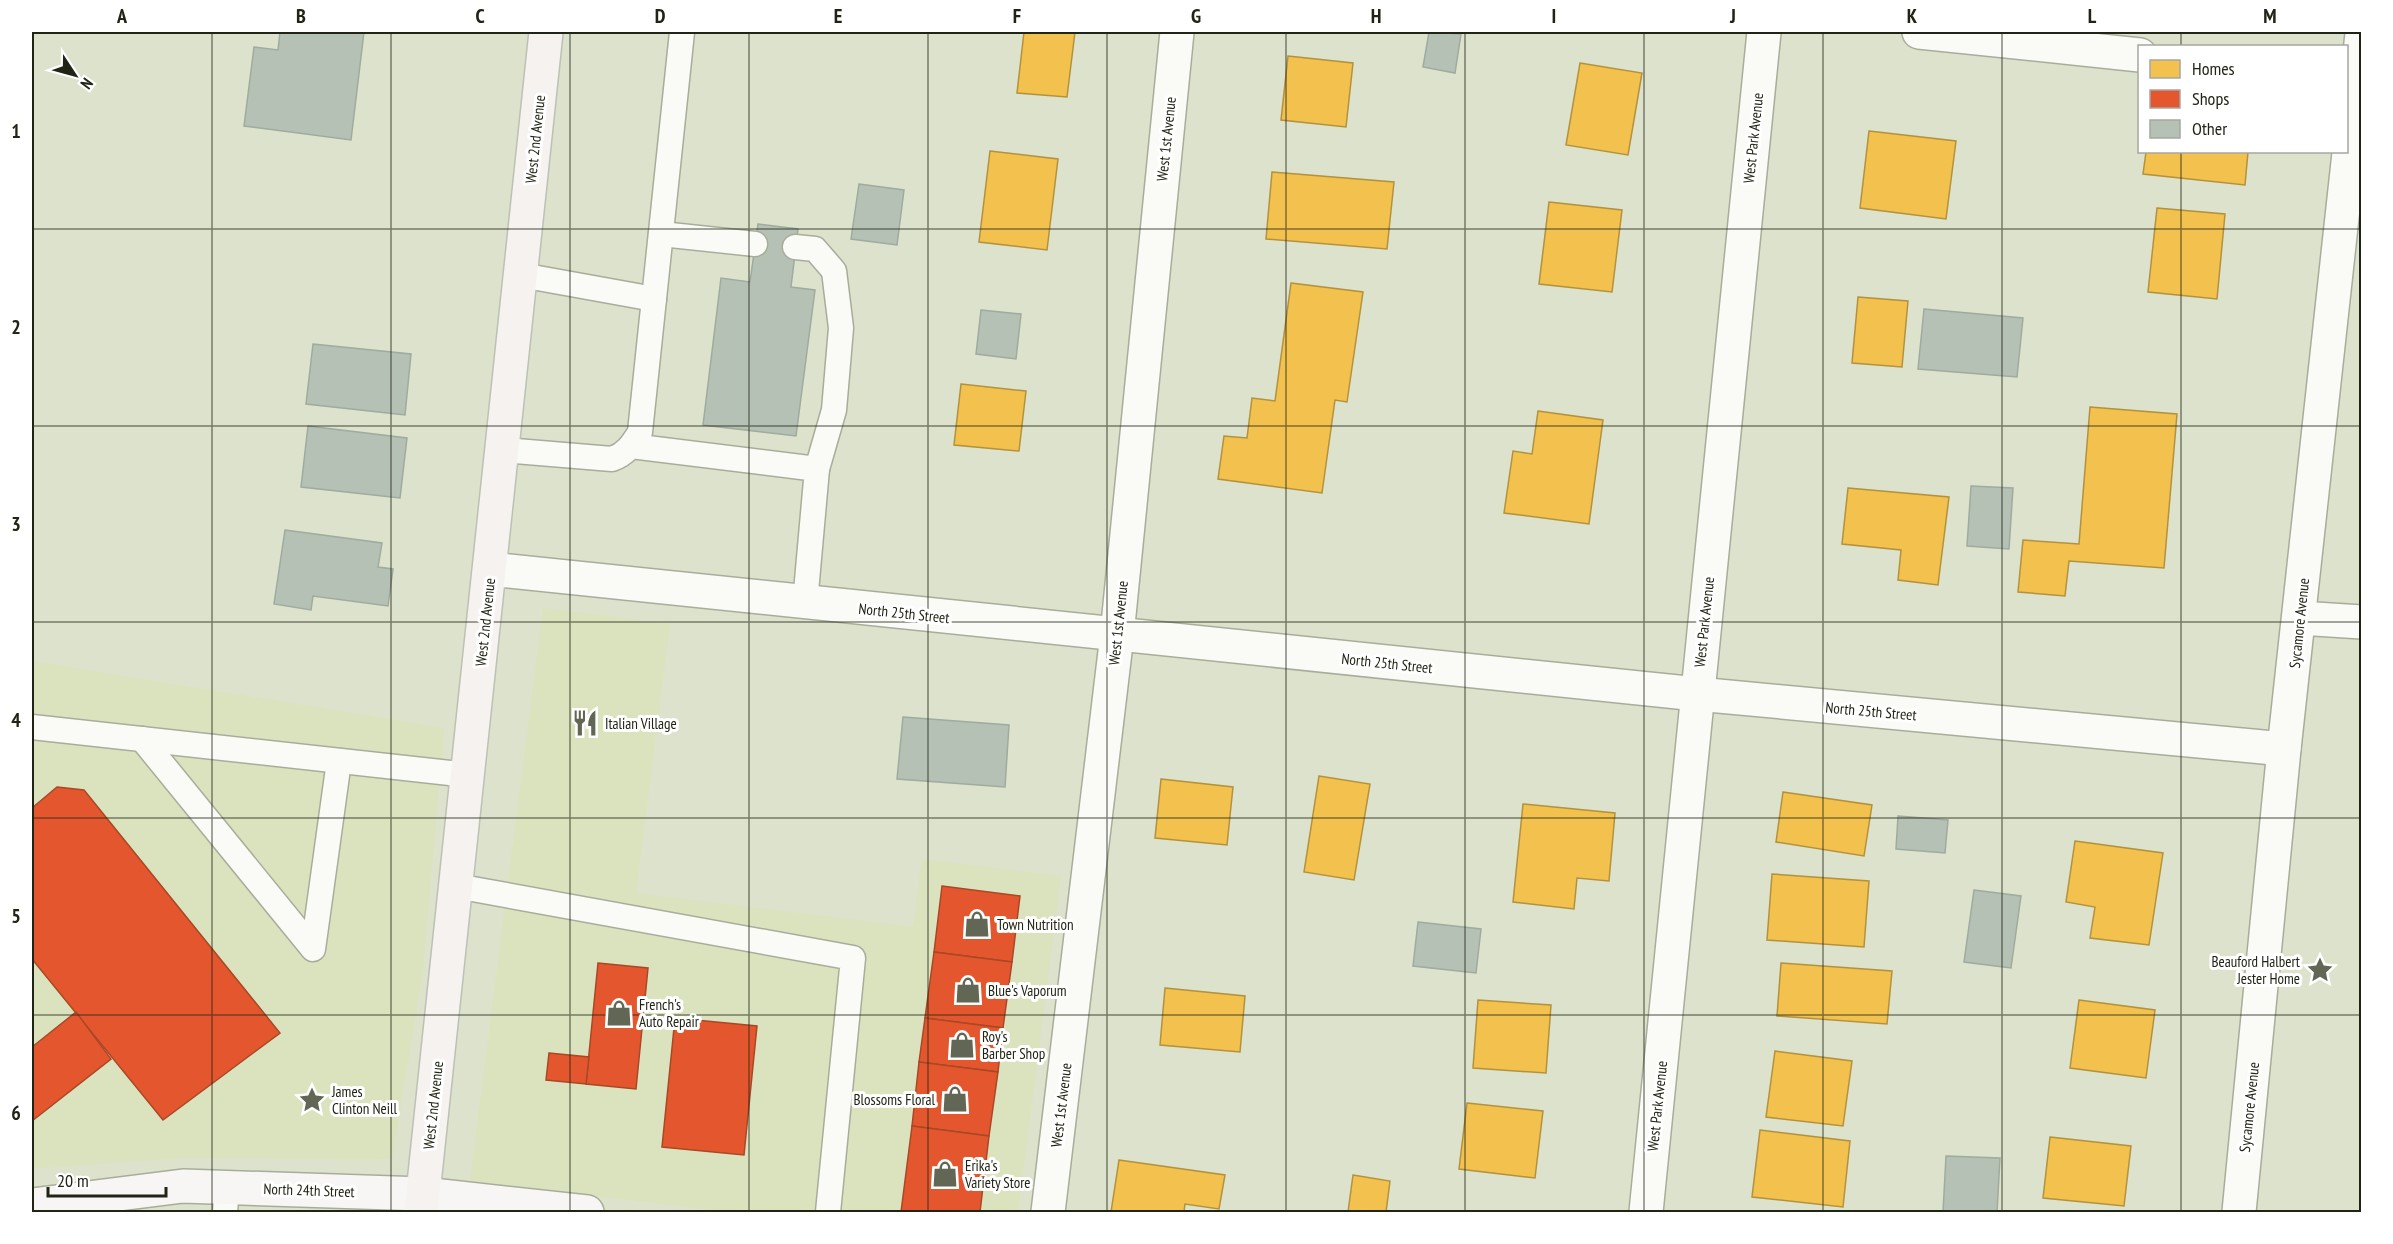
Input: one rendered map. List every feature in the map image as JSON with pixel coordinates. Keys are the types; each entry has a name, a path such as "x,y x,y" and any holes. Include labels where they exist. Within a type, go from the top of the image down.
{"main road":[{"name":"West 2nd Avenue","path":"422,1203 546,32"}],"street":[{"name":"West 1st Avenue","path":"1048,1212 1117,635 1177,32"},
{"name":"West Park Avenue","path":"1646,1212 1764,32"},
{"path":"1919,32 2138,55"},
{"name":"Sycamore Avenue","path":"2348,145 2361,34"},
{"name":"Sycamore Avenue","path":"2239,1212 2284,749 2347,153"},
{"name":"North 25th Street","path":"490,569 1697,694 2284,749"},
{"path":"2299,618 2361,622"},
{"name":"North 24th Street","path":"32,1205 183,1186 226,1200 422,1203 587,1212"}],"lane":[{"path":"503,450 612,459 632,446 640,432 682,32"},
{"path":"661,234 755,244"},
{"path":"795,247 815,249 834,271 841,328 834,410 816,469 805,603"},
{"path":"521,275 654,299"},
{"path":"632,446 816,469"},
{"path":"32,727 468,775"},
{"path":"142,739 313,949 339,761"},
{"path":"456,886 853,958 828,1212"}],"shaded area":[{"path":"543,608 670,624 636,893 913,927 922,859 1061,876 1018,1212 729,1212 470,1181"},
{"path":"32,661 444,728 423,971 392,1159 178,1158 32,1169"}],"building: Homes":[{"path":"1024,32 1075,32 1067,97 1017,93"},
{"path":"1288,56 1353,63 1346,127 1281,120"},
{"path":"1580,63 1642,73 1628,155 1566,145"},
{"path":"1869,131 1956,141 1946,219 1860,208"},
{"path":"990,151 1058,159 1047,250 979,242"},
{"path":"2146,153 2248,153 2245,185 2143,174"},
{"path":"1272,172 1394,182 1387,249 1266,239"},
{"path":"1549,202 1622,210 1612,292 1539,284"},
{"path":"2157,208 2225,214 2217,299 2148,292"},
{"path":"1291,283 1363,292 1347,402 1335,400 1322,493 1218,479 1224,436 1247,438 1252,398 1275,401"},
{"path":"1858,297 1908,301 1902,367 1852,363"},
{"path":"961,384 1026,391 1019,451 954,445"},
{"path":"2090,407 2177,414 2164,568 2069,561 2065,596 2018,592 2023,540 2079,544"},
{"path":"1538,411 1603,420 1589,524 1504,513 1513,451 1532,454"},
{"path":"1848,488 1949,497 1938,585 1898,580 1901,550 1842,544"},
{"path":"1319,776 1370,784 1354,880 1304,872"},
{"path":"1161,779 1233,787 1227,845 1155,838"},
{"path":"1783,792 1872,805 1864,856 1776,842"},
{"path":"1523,804 1615,813 1609,881 1577,878 1574,909 1513,902"},
{"path":"2075,841 2163,853 2149,945 2090,938 2095,907 2066,902"},
{"path":"1772,874 1869,881 1864,947 1767,940"},
{"path":"1781,963 1892,971 1887,1024 1777,1016"},
{"path":"1165,988 1245,996 1240,1052 1160,1045"},
{"path":"1478,1000 1551,1005 1546,1073 1473,1068"},
{"path":"2079,1000 2155,1010 2146,1078 2070,1068"},
{"path":"1775,1051 1852,1061 1843,1126 1766,1117"},
{"path":"1467,1103 1543,1111 1535,1178 1459,1169"},
{"path":"1760,1130 1850,1141 1843,1207 1752,1197"},
{"path":"2050,1137 2131,1146 2124,1206 2043,1198"},
{"path":"1119,1160 1225,1175 1219,1209 1185,1204 1184,1212 1111,1212"},
{"path":"1353,1175 1390,1181 1386,1212 1348,1212"}],"building: Shops":[{"path":"57,787 84,790 280,1033 163,1120 32,959 32,808"},
{"name":"Town Nutrition","path":"942,886 1020,896 1012,962 934,952"},
{"name":"Blue's Vaporum","path":"934,952 1012,962 1003,1028 925,1018"},
{"name":"French's Auto Repair","path":"598,963 648,968 636,1089 586,1084"},
{"path":"76,1012 111,1059 32,1121 32,1047"},
{"path":"675,1018 757,1026 744,1155 662,1147"},
{"name":"Roy's Barber Shop","path":"925,1018 1003,1028 998,1072 919,1062"},
{"path":"549,1053 589,1057 586,1084 546,1080"},
{"name":"Blossoms Floral","path":"919,1062 998,1072 989,1136 912,1126"},
{"name":"Erika's Variety Store","path":"912,1126 989,1136 980,1212 901,1212"}],"building: Other":[{"path":"280,32 364,32 351,140 244,126 254,47 278,50"},
{"path":"1429,32 1461,34 1455,73 1423,67"},
{"path":"859,184 904,190 897,245 851,239"},
{"path":"758,224 798,229 791,287 815,290 796,436 703,425 721,278 750,282"},
{"path":"1924,309 2023,318 2017,377 1918,369"},
{"path":"981,310 1021,314 1016,359 976,354"},
{"path":"313,344 411,354 405,415 306,404"},
{"path":"308,426 407,438 400,498 301,487"},
{"path":"1971,486 2013,488 2009,549 1967,546"},
{"path":"285,530 382,543 378,567 393,569 388,606 313,596 311,610 274,604"},
{"path":"903,717 1009,725 1005,787 897,779"},
{"path":"1898,816 1948,820 1945,853 1896,849"},
{"path":"1974,890 2021,896 2011,968 1964,962"},
{"path":"1418,922 1481,929 1476,973 1413,966"},
{"path":"1946,1156 2000,1158 1997,1212 1943,1212"}],"place":[{"name":"Italian Village","path":"585,723"},
{"name":"Town Nutrition","path":"977,924"},
{"name":"Beauford Halbert Jester Home","path":"2320,970"},
{"name":"Blue's Vaporum","path":"968,990"},
{"name":"French's Auto Repair","path":"619,1013"},
{"name":"Roy's Barber Shop","path":"962,1045"},
{"name":"Blossoms Floral","path":"955,1099"},
{"name":"James Clinton Neill","path":"312,1100"},
{"name":"Erika's Variety Store","path":"945,1174"}]}
